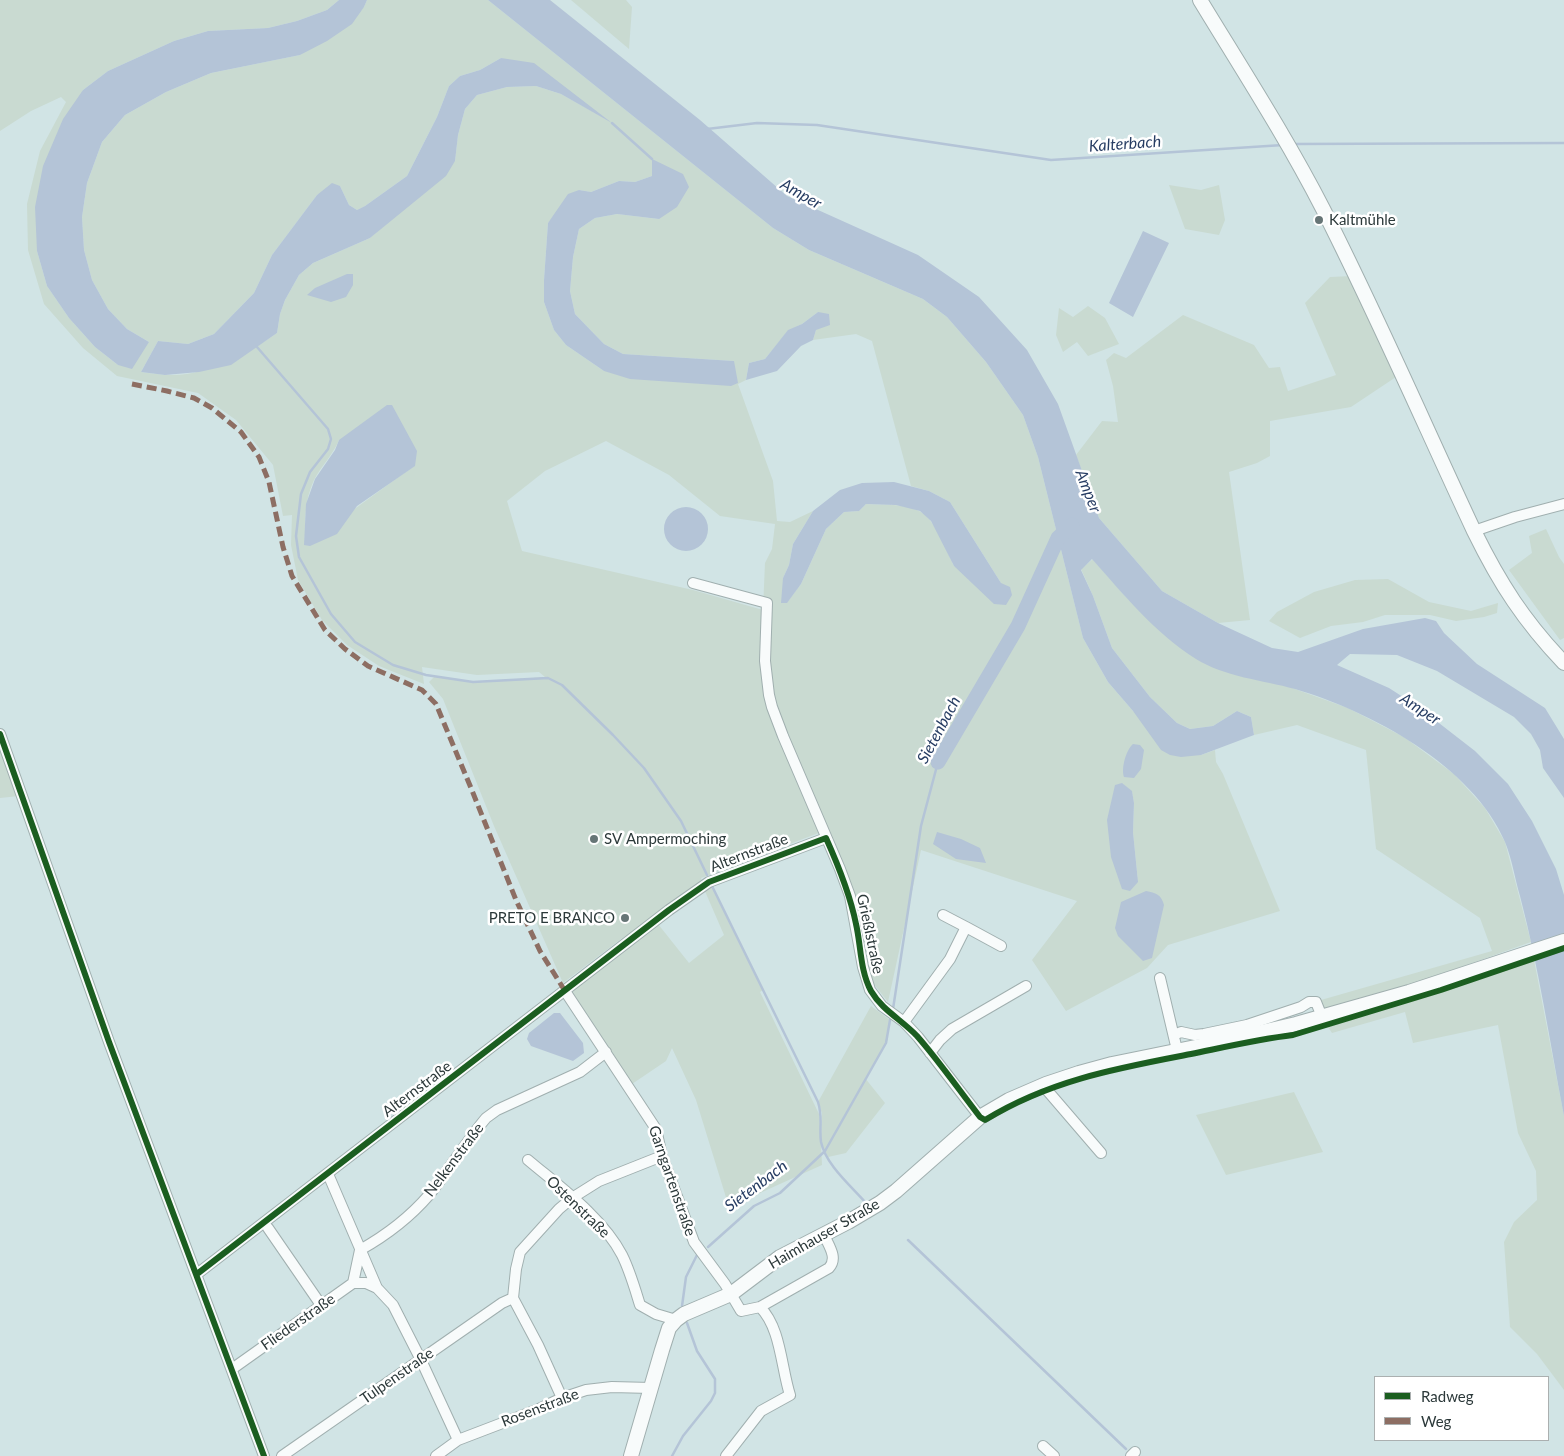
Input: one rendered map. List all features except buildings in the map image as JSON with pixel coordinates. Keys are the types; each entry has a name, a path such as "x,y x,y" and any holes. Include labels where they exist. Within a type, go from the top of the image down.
{"main road":[{"path":"1200,0 1278,129 1322,208 1351,265 1492,569 1538,636 1564,664"},
{"name":"Haimhauser Straße","path":"676,1320 684,1314 730,1294 780,1257 860,1216 885,1199 980,1117 1009,1100 1046,1084 1112,1064 1215,1043 1322,1017 1409,992 1564,941"},
{"path":"631,1456 669,1328 676,1320"}],"street":[{"path":"1474,532 1515,517 1564,504"},
{"name":"Grießlstraße","path":"693,583 768,603 765,661 769,695 782,736 850,896 870,990 882,1006 904,1022 980,1117"},
{"path":"0,734 109,1042 264,1456"},
{"name":"Alternstraße","path":"197,1274 669,910 709,882 826,838"},
{"path":"943,914 1001,946"},
{"path":"904,1022 950,959 966,927"},
{"path":"1160,978 1177,1050"},
{"path":"930,1053 952,1029 1026,986"},
{"name":"Garngartenstraße","path":"565,991 656,1129 662,1156 694,1242 725,1284 741,1311 760,1307"},
{"path":"1174,1036 1181,1032 1204,1034 1247,1025 1301,1007 1309,1002 1316,1002 1322,1017"},
{"name":"Nelkenstraße","path":"360,1250 380,1240 428,1196 486,1118 498,1110 580,1072 606,1052"},
{"path":"1046,1084 1046,1089 1101,1153"},
{"path":"562,1398 514,1298 516,1269 520,1252 572,1198 599,1181 662,1156"},
{"name":"Ostenstraße","path":"528,1160 597,1221 611,1238 622,1255 640,1305 656,1314 676,1320"},
{"path":"328,1174 377,1288 393,1305 458,1440"},
{"path":"268,1228 322,1305"},
{"path":"726,1456 761,1411 790,1395 772,1324 768,1315 760,1307 833,1264 834,1257 824,1235"},
{"path":"360,1250 353,1283 366,1283 377,1288"},
{"name":"Fliederstraße","path":"232,1369 353,1283"},
{"name":"Tulpenstraße","path":"282,1456 502,1303 514,1298"},
{"name":"Rosenstraße","path":"436,1456 458,1440 586,1390 612,1387 651,1388"},
{"path":"1044,1446 1054,1456"}],"shaded area":[{"path":"0,0 339,0 327,10 297,21 268,28 208,31 174,41 108,71 83,90 37,251 47,286 69,318 95,347 118,365 149,342 127,329 108,309 92,280 84,250 82,217 87,183 102,142 125,115 166,92 211,73 300,55 364,7 367,0 488,0 773,228 809,250 923,299 947,317 986,362 1023,415 1038,457 1083,638 1108,682 1133,711 1201,755 1215,750 1216,762 1223,774 1280,911 1168,945 1147,968 1066,1011 1032,960 1077,901 921,850 888,1002 873,983 853,888 829,829 701,878 702,881 646,925 621,939 563,983 494,826 443,699 429,682 435,676 473,682 545,677 539,672 477,675 422,667 424,684 379,666 347,645 322,620 298,580 291,545 292,515 283,516 273,465 236,420 198,393 117,376 83,348 44,304 28,250 27,204 40,151 66,102 61,97 31,111 0,131","holes":["501,58 608,120 561,94 536,86 507,87 477,95 465,109 458,135 455,161 370,238 313,263 299,275 285,300 280,314 277,333 240,355 200,371 171,375 141,372 158,341 188,344 214,334 254,293 272,255 317,195 340,186 349,205 357,210 407,176 437,117 449,86 460,76 480,70","652,160 659,219 617,214 595,218 579,229 573,257 570,291 575,314 604,344 623,354 734,361 604,371 566,345 554,330 544,302 548,223 579,190 591,192 619,181 635,182 652,176","818,312 813,340 856,334 872,341 911,486 929,491 950,502 1001,583 954,566 935,527 919,511 900,506 866,504 859,511 844,512 826,529 801,584 787,602 783,578 789,565 793,544 813,511 790,522 777,521 773,481 738,384 746,380 749,363 765,359 788,331 802,324","339,440 415,465 305,545 308,496 314,480","606,441 669,475 720,516 775,524 772,549 765,563 763,610 693,590 522,551 507,501 545,471","1121,783 1132,792 1134,803 1133,832 1138,882"]},
{"path":"571,0 626,0 632,7 629,49"},
{"path":"1169,185 1201,190 1219,185 1225,220 1219,235 1185,229"},
{"path":"1352,276 1396,377 1351,407 1270,421 1270,456 1257,463 1229,472 1250,620 1218,623 1162,591 1099,518 1076,455 1102,421 1118,422 1113,386 1106,360 1114,353 1126,358 1183,315 1254,345 1269,368 1280,367 1288,391 1336,375 1305,303 1330,277"},
{"path":"1088,306 1105,318 1119,344 1088,356 1077,342 1063,352 1056,335 1059,308 1073,317"},
{"path":"1546,529 1564,564 1564,638 1560,640 1509,570 1532,553 1529,536"},
{"path":"1093,559 1126,597 1295,689 1348,708 1404,737 1454,774 1485,808 1505,842 1531,942 1422,981 1324,1010 1321,1000 1492,951 1480,918 1376,849 1366,750 1297,725 1254,735 1251,717 1237,711 1213,726 1190,729 1177,723 1150,697 1112,648 1081,569"},
{"path":"1388,579 1429,602 1471,611 1498,603 1497,613 1456,621 1430,615 1385,615 1363,622 1331,626 1300,638 1269,621 1277,612 1314,592 1355,580"},
{"path":"0,742 19,796 0,798"},
{"path":"712,886 763,990 760,992 819,1114 821,1136 822,1113 818,1102 871,1006 890,1020 887,1042 865,1078 885,1103 846,1153 828,1157 821,1143 822,1165 729,1207 696,1100 672,1048 666,1061 632,1084 570,993 658,924 689,963 724,935 704,889"},
{"path":"1534,960 1564,1116 1564,1390 1537,1354 1510,1327 1504,1242 1514,1222 1537,1200 1536,1171 1518,1133 1498,1025 1413,1043 1405,1012 1332,1033 1328,1027"},
{"path":"1294,1092 1323,1152 1226,1175 1196,1115"}],"water":[{"path":"339,0 367,0 352,24 327,41 300,55 211,73 166,92 125,115 102,142 87,183 82,217 84,250 92,280 108,309 127,329 149,342 132,369 118,365 95,347 69,318 47,286 37,251 35,207 43,166 63,119 83,90 108,71 174,41 208,31 268,28 297,21 327,10"},
{"name":"Amper","path":"488,0 550,0 700,120 787,196 918,255 979,297 1027,350 1058,404 1099,518 1162,591 1218,623 1272,648 1298,652 1363,629 1425,618 1436,621 1444,633 1477,664 1545,708 1564,739 1564,798 1543,768 1540,750 1531,734 1514,717 1437,671 1397,655 1350,654 1337,665 1389,688 1417,706 1475,751 1508,784 1532,821 1556,869 1564,895 1564,1116 1533,950 1510,855 1490,815 1469,789 1444,766 1416,745 1386,727 1355,712 1295,689 1219,670 1196,659 1167,637 1128,600 1092,559 1081,570 1093,596 1112,648 1150,697 1177,723 1190,729 1213,726 1237,711 1251,717 1254,735 1201,755 1181,757 1170,755 1161,750 1133,711 1108,682 1083,638 1038,457 1023,415 986,362 947,317 923,299 809,250 773,228"},
{"path":"501,58 534,63 612,123 561,94 536,86 507,87 477,95 465,109 458,135 455,161 446,176 370,238 313,263 299,275 285,300 280,314 277,333 231,365 199,372 165,375 141,372 158,341 188,344 214,334 254,293 272,255 317,195 332,183 340,186 349,205 357,210 407,176 437,117 449,86 460,76 480,70"},
{"path":"652,159 683,174 689,187 677,207 659,219 617,214 595,218 579,229 573,257 570,291 575,314 604,344 623,354 734,361 738,383 731,386 630,379 604,371 566,345 554,330 544,302 548,223 568,194 579,190 591,192 619,181 635,182 652,176"},
{"path":"1143,231 1169,243 1133,317 1109,303"},
{"path":"347,274 353,274 353,285 346,297 331,302 307,295 315,288"},
{"path":"818,312 829,314 830,325 816,330 813,340 801,346 777,371 746,380 749,363 765,359 788,330 802,324"},
{"path":"387,405 392,405 417,451 415,466 357,506 337,534 310,546 304,545 306,504 315,479 335,450 339,440"},
{"path":"894,482 929,491 950,502 1001,583 1010,587 1012,595 1006,605 994,604 954,566 931,521 920,511 896,505 866,504 859,511 844,512 826,529 801,584 787,603 781,603 783,578 789,565 793,544 813,511 840,490 862,483"},
{"path":"686,507 698,511 704,517 708,529 704,541 698,547 686,551 674,547 668,541 664,529 668,517 674,511"},
{"path":"1133,744 1140,745 1144,750 1141,769 1134,778 1124,777 1125,759 1128,750"},
{"path":"1122,783 1132,791 1134,803 1133,832 1138,882 1130,891 1122,889 1111,857 1107,820 1115,785"},
{"path":"937,832 961,839 980,848 986,863 956,859 933,844"},
{"path":"1146,891 1158,895 1164,905 1152,958 1143,961 1118,936 1115,928 1121,902"},
{"path":"554,1013 560,1013 583,1043 584,1053 573,1061 531,1046 527,1039 529,1033"}],"waterway":[{"path":"612,123 652,159"},
{"name":"Kalterbach","path":"707,129 757,123 817,125 1051,160 1283,145"},
{"name":"Kalterbach","path":"1293,144 1564,143"},
{"path":"257,347 328,429 331,439 328,449 310,472 301,494 296,536 299,557 331,614 355,642 393,665 426,675 473,682 548,678 562,685 644,768 681,821 707,875"},
{"name":"Sietenbach","path":"938,762 1018,626 1058,538 1072,525"},
{"name":"Sietenbach","path":"893,1009 921,826 938,762"},
{"path":"712,886 818,1102 821,1142 828,1159 865,1202"},
{"name":"Sietenbach","path":"708,1247 754,1206 780,1193 825,1151 886,1043 890,1020"},
{"path":"908,1240 1126,1449"},
{"name":"Sietenbach","path":"682,1306 686,1277 697,1255"},
{"name":"Sietenbach","path":"672,1456 683,1436 711,1401 715,1393 715,1379 697,1351 687,1323"}],"marked path":[{"path":"132,384 194,398 212,408 241,432 259,457 269,482 283,547 292,576 325,630 345,649 368,666 422,690 436,704 516,900 540,951 565,991"}],"cycle path":[{"path":"0,734 109,1042 264,1456"},
{"path":"197,1274 669,910 709,882 826,838 851,902 863,967 871,991 886,1009 917,1036 980,1117 985,1120 1034,1095 1085,1077 1111,1070 1293,1035 1441,990 1564,948"}],"place":[{"name":"Kaltmühle","path":"1319,220"},
{"name":"SV Ampermoching","path":"594,839"},
{"name":"PRETO E BRANCO","path":"625,918"}]}
